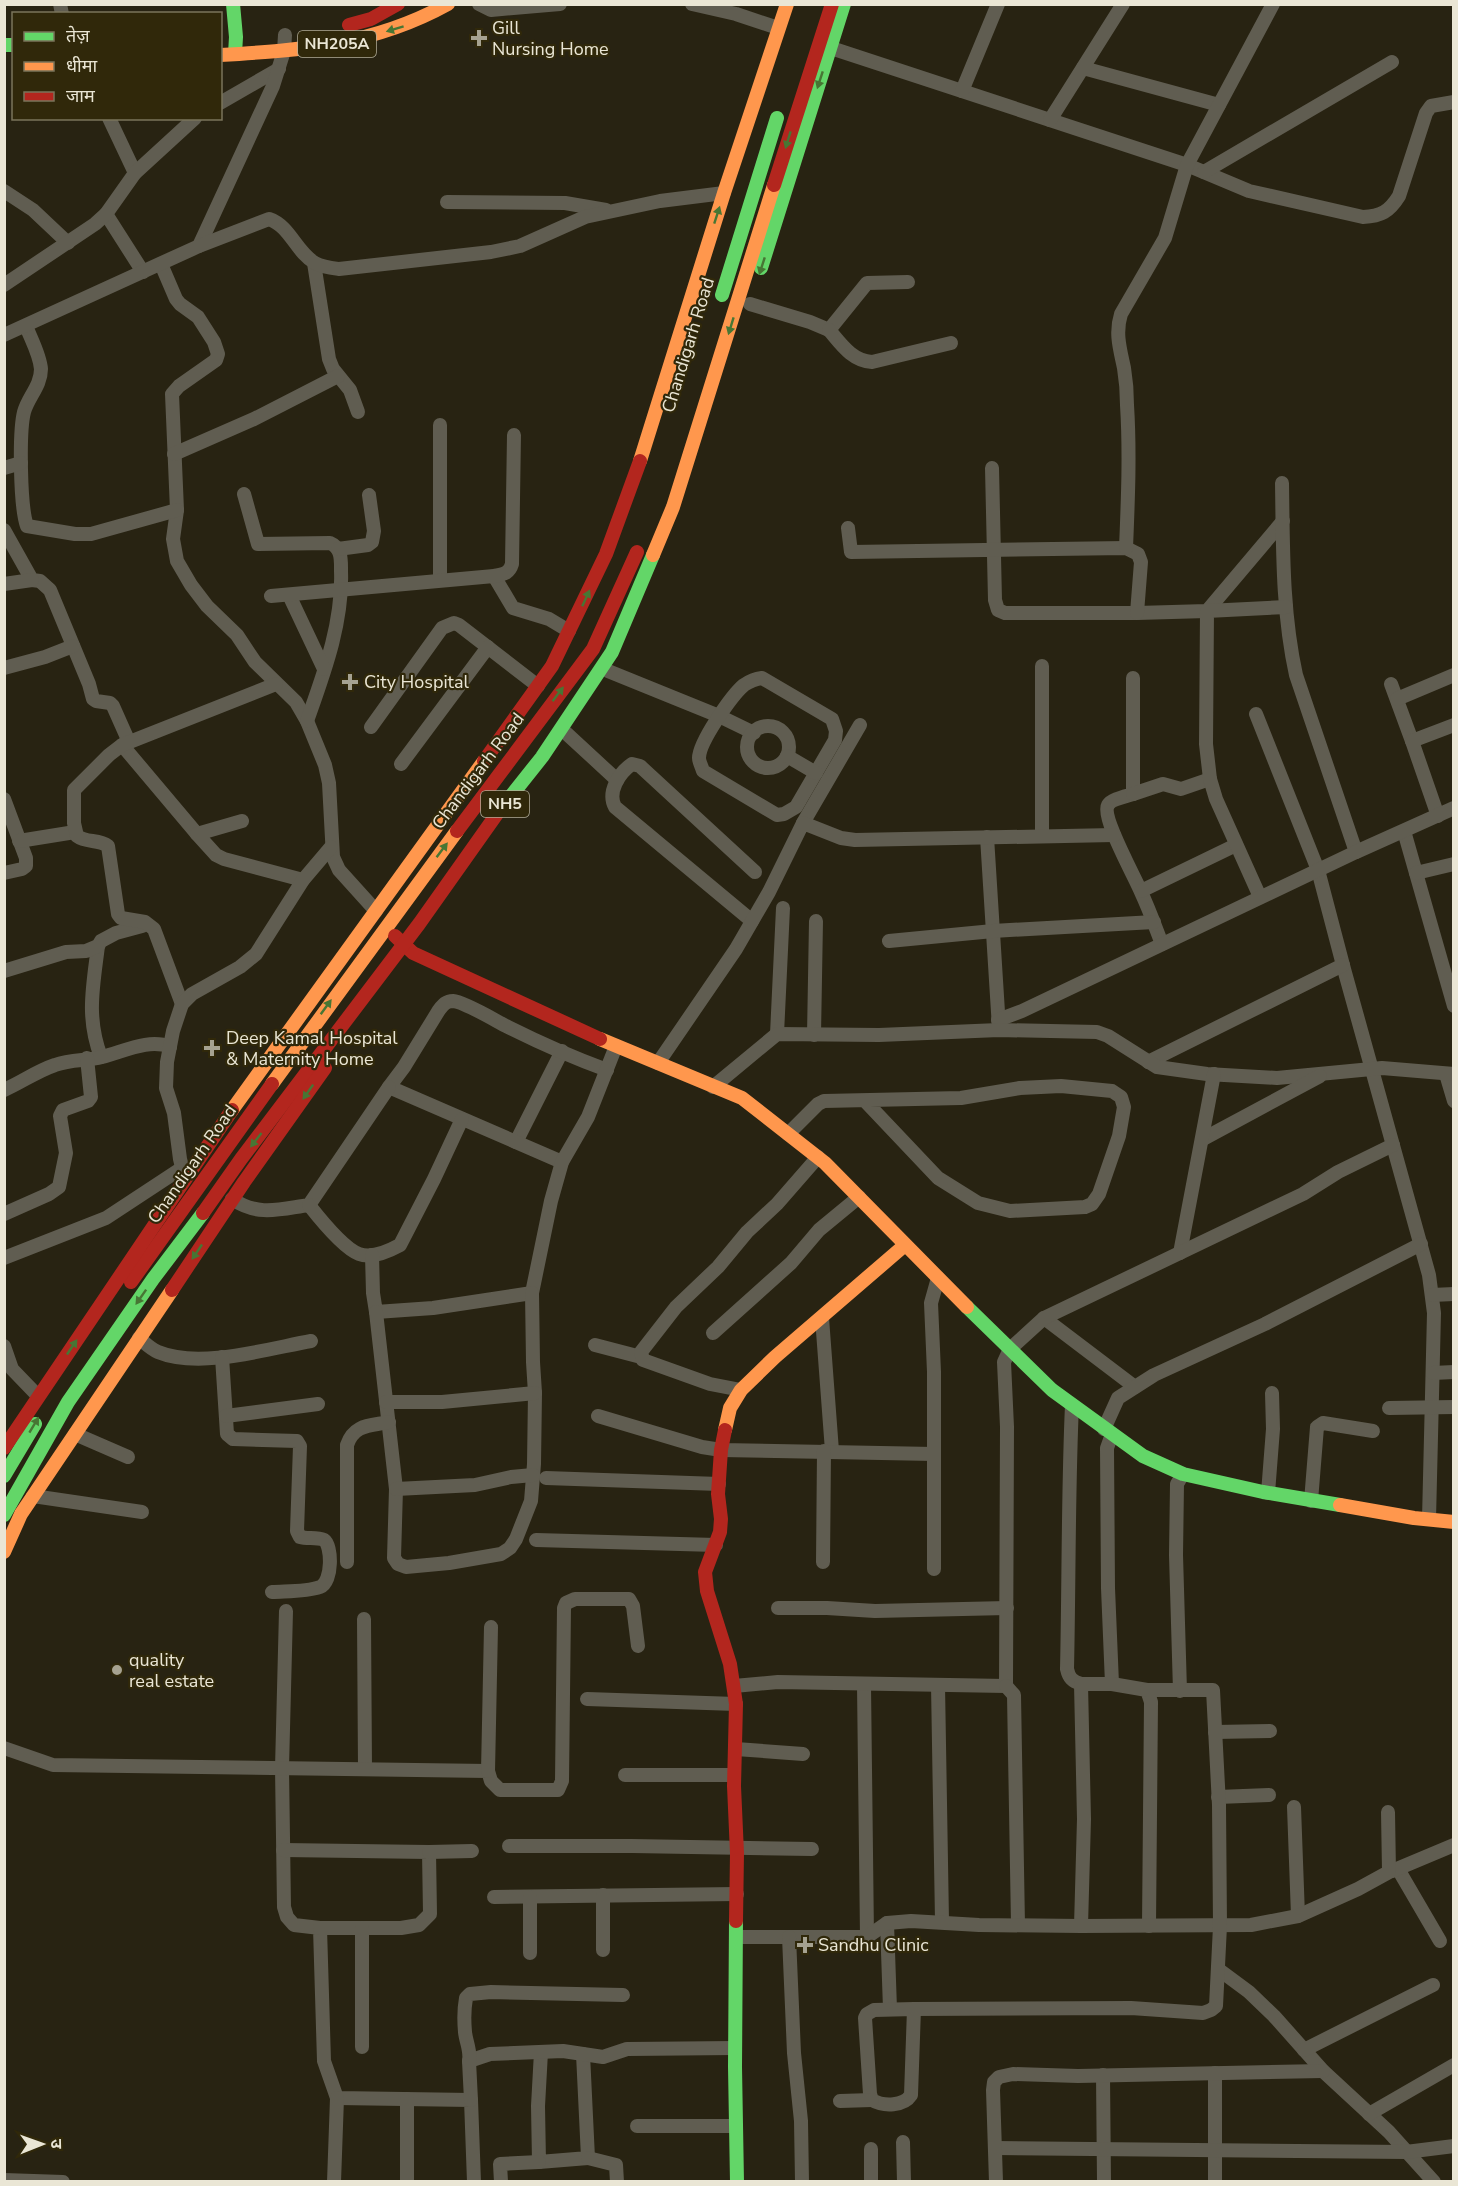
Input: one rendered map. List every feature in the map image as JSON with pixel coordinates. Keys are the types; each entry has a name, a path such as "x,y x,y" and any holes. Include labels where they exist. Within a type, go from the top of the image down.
{"main road":[{"path":"233,4 241,37"},
{"name":"NH205A","path":"334,28 371,19 398,4"},
{"name":"NH205A","path":"228,54 308,49 350,42 403,26 448,4"},
{"path":"4,1448 183,1174 222,1125 552,666 606,554 633,483 724,193 787,4"},
{"name":"NH5","path":"4,1515 68,1402 147,1287 419,924 495,816 542,757 612,652 674,507 832,4"},
{"path":"4,1552 21,1514 232,1199 408,950 594,695 637,622 705,447 844,4"},
{"path":"222,38 241,37"},
{"path":"228,54 241,37"},
{"name":"Chandigarh Road","path":"718,308 780,110"},
{"path":"724,193 779,212"},
{"name":"Chandigarh Road","path":"4,1476 44,1410 200,1183 382,931 593,649 644,535"},
{"path":"376,910 408,950 616,1046 742,1098 818,1157 1052,1390 1143,1456 1183,1474 1268,1493 1429,1520 1454,1522"},
{"path":"737,2181 735,2048 737,1849 734,1775 736,1704 722,1634 707,1591 705,1572 709,1557 716,1545 721,1519 719,1484 721,1450 730,1408 741,1390 775,1357 905,1245"}],"street":[{"path":"479,4 491,10 560,4"},
{"path":"692,4 736,14 778,28"},
{"path":"962,91 998,4"},
{"path":"1050,120 1124,4"},
{"path":"1126,548 1129,448 1126,382 1118,344 1118,322 1165,238 1187,165 1272,5"},
{"path":"199,246 279,69 284,51 285,34"},
{"path":"831,48 1187,165 1249,191 1363,217 1380,216 1392,208 1399,196 1426,113 1431,106 1454,102"},
{"path":"1204,172 1392,62"},
{"path":"1083,68 1219,105"},
{"path":"222,102 279,69"},
{"path":"110,120 135,173"},
{"path":"4,285 68,243 106,214 135,173 193,120"},
{"path":"4,191 33,210 68,243"},
{"path":"4,335 259,221 270,219 279,222 314,263 339,269 491,252 520,246 585,217 660,201 724,193"},
{"path":"447,202 565,203 611,211"},
{"path":"106,214 143,272"},
{"path":"314,263 329,359 338,376 350,390 358,412"},
{"path":"160,264 176,299 198,317 214,342 218,354 216,360 174,391 172,401 177,510 173,539 177,561 207,606 237,635 255,662 276,684 290,694 307,721 325,765 329,783 333,857 339,870 376,910"},
{"path":"829,330 867,283 908,282"},
{"path":"750,304 829,330 854,357 863,362 872,362 951,343"},
{"path":"26,326 41,370 35,390 24,412 21,463 22,510 27,526"},
{"path":"174,454 254,420 338,376"},
{"path":"440,425 440,580"},
{"path":"271,596 494,576 510,571 514,435"},
{"path":"4,468 21,463"},
{"path":"992,468 995,600 1001,612 1137,613 1286,607"},
{"path":"1282,483 1287,631 1296,675 1356,852"},
{"path":"244,494 258,544 325,543 335,545 340,555 342,591 336,625 307,721"},
{"path":"338,549 368,545 372,542 374,531 369,495"},
{"path":"32,580 6,532 27,526 75,534 91,534 177,510"},
{"path":"1260,897 1209,779 1206,744 1207,611 1282,521"},
{"path":"848,528 851,552 1126,548 1138,554 1141,562 1137,613"},
{"path":"494,576 513,608 549,619 569,631"},
{"path":"4,584 40,581 50,590 93,699 110,703 113,706 125,744 216,855 303,880"},
{"path":"289,595 324,669"},
{"path":"371,727 442,628 454,623 538,686"},
{"path":"4,668 45,657 73,646"},
{"path":"401,764 488,647"},
{"path":"1042,666 1042,836"},
{"path":"608,671 718,716 753,733"},
{"path":"1397,699 1454,675"},
{"path":"762,678 832,719 836,740 796,807 777,815 704,771 699,759 701,750 718,716 742,687 754,679 762,678"},
{"path":"1133,678 1133,794"},
{"path":"182,1004 156,934 150,924 121,918 118,914 108,846 101,842 82,840 77,836 74,790 125,744 276,684"},
{"path":"1392,684 1438,816"},
{"path":"1256,714 1318,870 1429,1275 1434,1313 1429,1520"},
{"path":"658,1063 716,980 752,921 803,823 860,725"},
{"path":"1412,741 1454,725"},
{"path":"768,726 781,730 788,741 789,748 787,756 779,765 766,768 754,763 748,750 748,743 753,733 768,726"},
{"path":"566,733 616,780"},
{"path":"787,756 816,773"},
{"path":"752,921 615,807 612,795 616,780 632,764 640,766 754,872"},
{"path":"1162,944 1141,891 1114,836 1107,806 1110,802 1163,784 1181,789 1209,779"},
{"path":"4,800 26,858 26,866 22,869 4,873"},
{"path":"999,1025 1022,1011 1260,897 1454,808"},
{"path":"197,834 242,821"},
{"path":"803,823 841,838 855,840 1114,836"},
{"path":"1404,831 1454,1006"},
{"path":"19,841 75,832"},
{"path":"987,837 999,1025"},
{"path":"1141,891 1236,844"},
{"path":"4,1258 105,1218 183,1174 176,1121 166,1088 173,1031 182,1004 192,994 240,967 256,954 303,880 331,847"},
{"path":"1416,873 1454,864"},
{"path":"777,1034 783,908"},
{"path":"814,1035 816,921"},
{"path":"889,941 993,931 1154,922"},
{"path":"4,1214 50,1194 59,1187 66,1154 60,1116 63,1110 88,1101 91,1097 94,1058 91,1020 92,982 98,946 101,941 116,933 150,924"},
{"path":"4,971 66,952 86,951 98,946"},
{"path":"1148,1062 1343,965"},
{"path":"232,1199 245,1208 268,1211 309,1205 404,1067 428,1025 445,1003 453,1001 463,1004 517,1032 607,1070"},
{"path":"713,1087 777,1034 879,1035 999,1025 1097,1032 1108,1036 1157,1067 1214,1074 1277,1078 1372,1069 1450,1074 1454,1101"},
{"path":"4,1090 57,1064 94,1058 136,1046 164,1044 170,1047"},
{"path":"372,1255 373,1293 396,1489 394,1558 398,1564 406,1567 449,1563 501,1554 510,1548 516,1539 540,1477 532,1362 532,1293 551,1201 562,1162 588,1117 616,1046"},
{"path":"516,1142 562,1051"},
{"path":"1180,1253 1214,1074"},
{"path":"1203,1138 1325,1074"},
{"path":"788,1134 818,1104 824,1101 866,1102 961,1098 1020,1088 1061,1086 1112,1090 1121,1097 1124,1107 1119,1136 1099,1194 1092,1204 1085,1207 1010,1211 978,1203 938,1178 866,1102"},
{"path":"389,1087 562,1162"},
{"path":"309,1205 333,1234 359,1254 372,1255 390,1251 400,1245 462,1119"},
{"path":"1018,1925 1014,1695 1006,1686 1007,1427 1004,1362 1010,1349 1044,1318 1303,1194 1338,1172 1393,1145"},
{"path":"641,1357 641,1352 654,1333 676,1307 718,1267 747,1232 777,1204 818,1157"},
{"path":"713,1333 790,1263 819,1230 859,1197"},
{"path":"1112,1684 1108,1588 1107,1448 1108,1432 1118,1398 1154,1375 1265,1324 1421,1244"},
{"path":"933,1569 932,1303 938,1278"},
{"path":"376,1312 433,1308 532,1293"},
{"path":"1432,1295 1454,1294"},
{"path":"822,1318 828,1451 823,1562"},
{"path":"1044,1318 1135,1387"},
{"path":"139,1338 156,1352 188,1360 222,1357 311,1341"},
{"path":"595,1345 641,1357 710,1384 741,1390"},
{"path":"4,1346 12,1369 38,1396"},
{"path":"222,1357 227,1434 233,1439 297,1441 300,1446 297,1531 300,1537 321,1539 328,1546 330,1575 327,1583 319,1587 272,1592"},
{"path":"1433,1373 1454,1372"},
{"path":"386,1402 442,1402 535,1393"},
{"path":"1268,1493 1273,1429 1272,1393"},
{"path":"226,1416 318,1404"},
{"path":"872,2100 865,2018 874,2010 1131,2008 1203,2013 1216,2006 1220,1926 1214,1690 1180,1691 1112,1684 1081,1684 1068,1676 1066,1669 1072,1405"},
{"path":"1389,1408 1454,1407"},
{"path":"598,1416 702,1447 721,1450 934,1454"},
{"path":"347,1562 347,1445 350,1435 357,1429 389,1422"},
{"path":"1311,1501 1317,1427 1323,1423 1373,1431"},
{"path":"75,1434 128,1457"},
{"path":"1180,1691 1176,1555 1177,1484 1183,1474"},
{"path":"396,1489 475,1485 512,1477 719,1484"},
{"path":"33,1496 142,1512"},
{"path":"536,1540 716,1545"},
{"path":"491,1627 488,1771 491,1781 500,1790 552,1791 561,1787 564,1608 568,1601 629,1599 633,1606 638,1646"},
{"path":"777,1608 874,1611 1007,1608"},
{"path":"286,1611 282,1768 284,1907 287,1917 294,1925 320,1928 401,1928 419,1925 430,1914 429,1852"},
{"path":"364,1619 365,1769"},
{"path":"734,1686 778,1682 1006,1686"},
{"path":"1081,1684 1084,1819 1081,1926"},
{"path":"864,1685 867,1937"},
{"path":"938,1685 942,1922"},
{"path":"1147,1689 1150,1702 1149,1926"},
{"path":"586,1699 736,1704"},
{"path":"1215,1732 1270,1731"},
{"path":"4,1749 53,1764 488,1771"},
{"path":"736,1749 803,1754"},
{"path":"625,1775 734,1775"},
{"path":"1218,1797 1269,1795"},
{"path":"1294,1807 1298,1916"},
{"path":"1388,1812 1394,1870 1440,1941"},
{"path":"736,1937 867,1937 887,1923 911,1921 1081,1926 1251,1925 1298,1916 1394,1870 1454,1845"},
{"path":"508,1846 812,1849"},
{"path":"283,1850 472,1851"},
{"path":"494,1897 737,1894"},
{"path":"603,1895 603,1950"},
{"path":"530,1897 530,1953"},
{"path":"887,1923 890,2009"},
{"path":"320,1928 324,2061 337,2098 333,2181"},
{"path":"362,1928 362,2047"},
{"path":"789,1937 794,2053 801,2121 802,2181"},
{"path":"1218,1969 1258,2000 1323,2071 1389,2132 1434,2181"},
{"path":"1304,2050 1433,1985"},
{"path":"474,2181 470,2056 465,2033 466,1998 470,1994 491,1992 622,1995"},
{"path":"840,2101 872,2100 877,2103 899,2103 907,2101 911,2095 914,2008"},
{"path":"469,2061 490,2054 563,2051 603,2057 627,2049 735,2048"},
{"path":"539,2162 538,2106 541,2052"},
{"path":"583,2054 588,2158"},
{"path":"1369,2114 1454,2065"},
{"path":"996,2181 993,2090 994,2082 999,2077 1012,2074 1103,2075 1323,2071"},
{"path":"1215,2073 1215,2181"},
{"path":"1103,2075 1104,2181"},
{"path":"337,2098 471,2100"},
{"path":"407,2099 407,2181"},
{"path":"637,2126 736,2126"},
{"path":"903,2142 904,2181"},
{"path":"995,2148 1406,2152 1454,2146"},
{"path":"871,2149 871,2181"},
{"path":"501,2181 500,2164 588,2158 616,2165 617,2181"},
{"path":"4,2180 63,2181"}],"traffic: fast":[{"path":"233,4 235,54"},
{"path":"761,268 844,4"},
{"path":"4,45 12,45"},
{"path":"722,295 777,118"},
{"path":"499,811 542,757 612,652 653,555"},
{"path":"4,1515 68,1402 153,1279 203,1213"},
{"path":"967,1307 1052,1390 1143,1456 1183,1474 1263,1492 1340,1505"},
{"path":"4,1476 35,1424"},
{"path":"736,1921 737,2182"}],"traffic: slow":[{"path":"222,55 280,51 365,37 393,29 448,4"},
{"path":"640,461 724,193 787,4"},
{"path":"653,555 673,507 774,185"},
{"path":"232,1110 484,761"},
{"path":"272,1084 457,831"},
{"path":"600,1039 742,1098 825,1163 967,1307"},
{"path":"725,1430 730,1408 741,1390 775,1357 905,1245"},
{"path":"4,1552 21,1514 172,1290"},
{"path":"1340,1505 1414,1518 1454,1522"}],"traffic: jam":[{"path":"349,25 371,19 398,4"},
{"path":"774,185 832,4"},
{"path":"484,761 552,666 606,554 640,461"},
{"path":"457,831 593,649 637,552"},
{"path":"203,1213 241,1159 419,924 499,811"},
{"path":"395,936 413,953 600,1039"},
{"path":"172,1290 244,1182 325,1068"},
{"path":"131,1282 272,1084"},
{"path":"4,1448 232,1110"},
{"path":"725,1430 721,1450 718,1494 720,1532 705,1572 707,1591 730,1664 736,1704 734,1786 737,1853 736,1921"}],"place":[{"name":"Gill Nursing Home","path":"479,38"},
{"name":"City Hospital","path":"350,682"},
{"name":"Deep Kamal Hospital & Maternity Home","path":"212,1048"},
{"name":"quality real estate","path":"117,1670"},
{"name":"Sandhu Clinic","path":"805,1945"}]}
